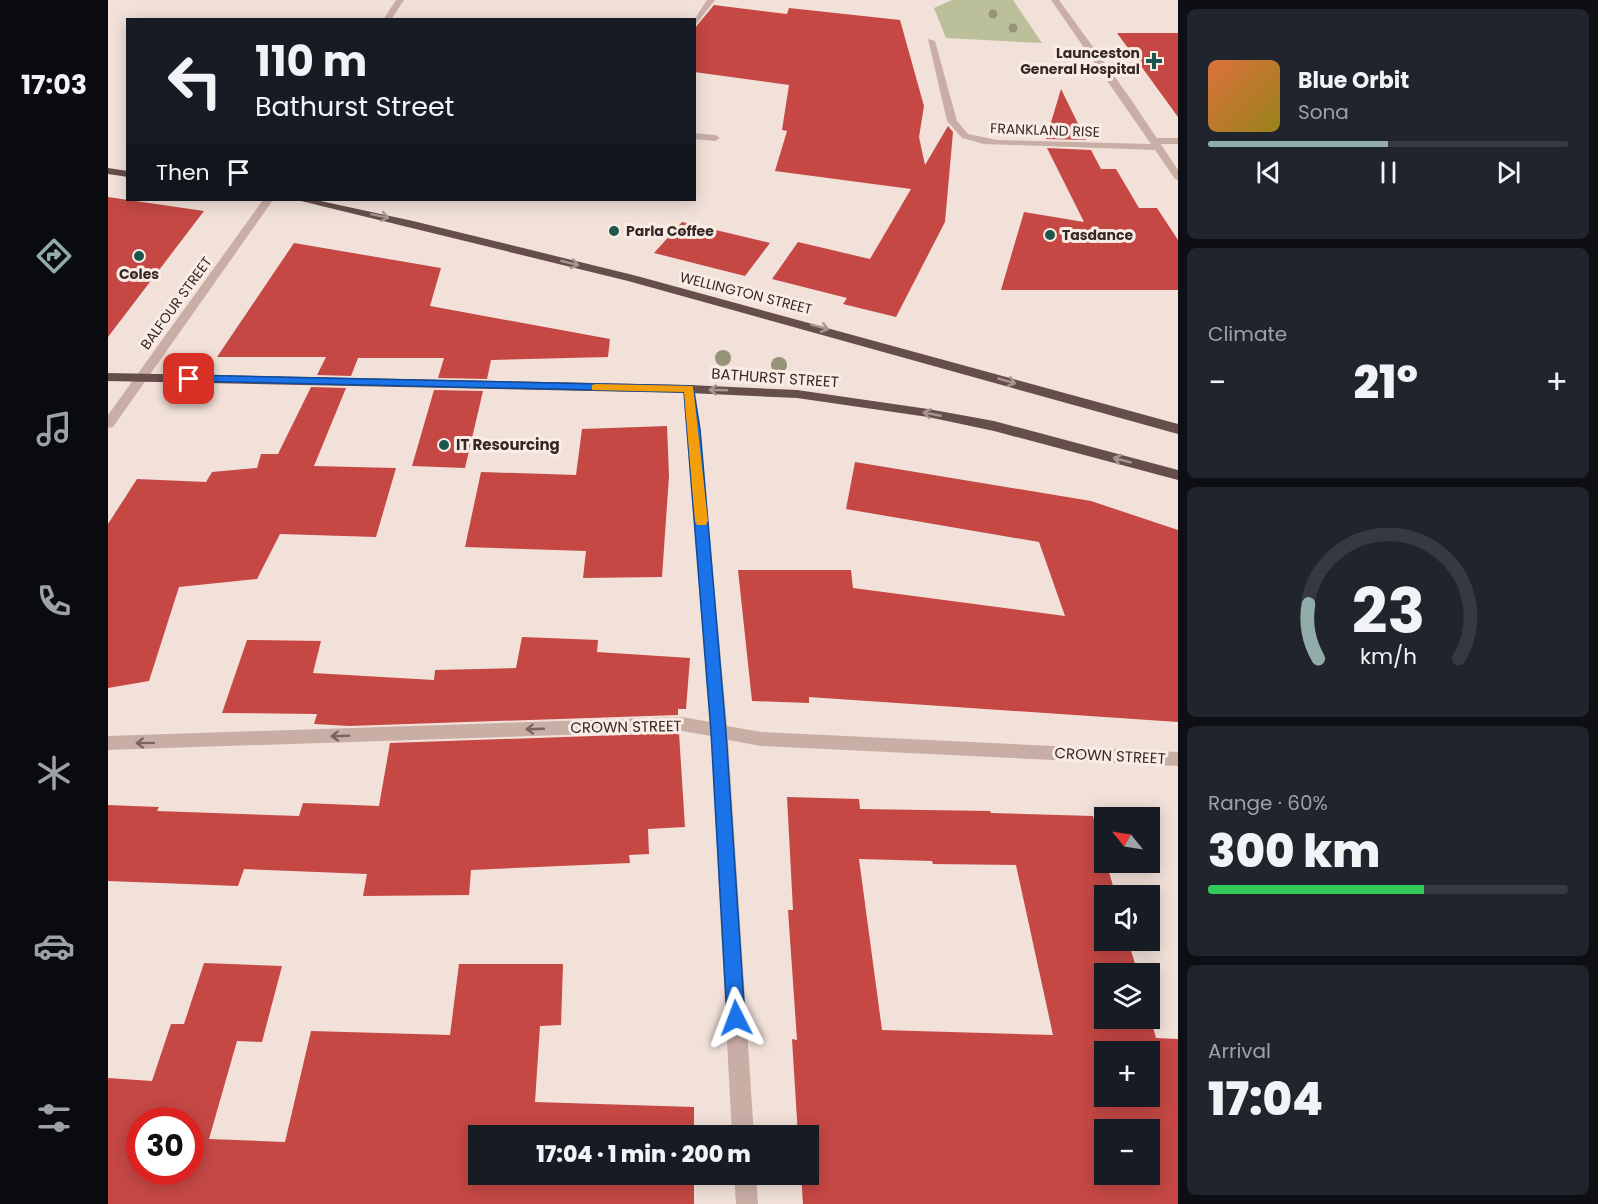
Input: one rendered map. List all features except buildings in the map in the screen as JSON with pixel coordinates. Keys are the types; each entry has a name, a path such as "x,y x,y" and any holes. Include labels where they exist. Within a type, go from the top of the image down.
{"highway":[{"path":"108,171 126,174"},
{"name":"WELLINGTON STREET","path":"308,201 415,224 763,312 1178,429"},
{"name":"BATHURST STREET","path":"108,377 404,385 689,389 796,394 928,412 994,426 1178,476"}],"street":[{"path":"388,18 400,0"},
{"path":"696,22 711,0"},
{"path":"1054,0 1178,177"},
{"name":"FRANKLAND RISE","path":"931,41 952,121 963,136 978,141 997,143 1156,144 1178,141"},
{"path":"696,135 715,138"},
{"name":"BALFOUR STREET","path":"108,424 267,201"},
{"path":"689,389 719,732 742,1125"},
{"name":"CROWN STREET","path":"108,743 682,724 761,739 1178,759"},
{"path":"746,1185 747,1204"}],"green space":[{"path":"952,0 1013,0 1042,43 946,38 934,8"}],"slow traffic":[{"path":"596,388 689,389 702,521"}],"place":[{"name":"Launceston General Hospital","path":"1154,61"},
{"name":"Parla Coffee","path":"614,231"},
{"name":"Tasdance","path":"1050,235"},
{"name":"Coles","path":"139,256"},
{"name":"IT Resourcing","path":"444,445"}],"route":[{"path":"189,379 689,389 719,732 736,1018"}]}
